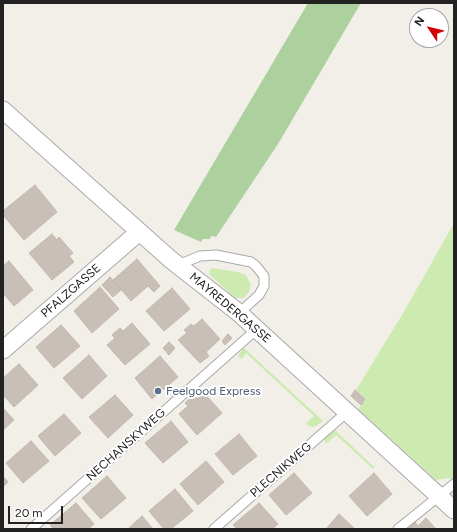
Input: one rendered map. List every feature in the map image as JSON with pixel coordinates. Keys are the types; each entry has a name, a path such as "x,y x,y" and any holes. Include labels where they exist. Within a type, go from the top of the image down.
{"street":[{"name":"MAYREDERGASSE","path":"3,110 178,265 239,313 454,510"},
{"name":"PFALZGASSE","path":"3,350 140,232"}],"lane":[{"path":"178,265 200,256 216,255 251,262 264,276 264,286 259,295 239,313"},
{"name":"NECHANSKYWEG","path":"31,529 257,329"},
{"name":"PLECNIKWEG","path":"214,529 347,412"},
{"path":"398,529 438,495 454,484"}],"green space":[{"path":"308,3 361,3 278,144 216,237 211,236 210,239 203,239 201,242 174,230"},
{"path":"454,223 454,483 449,478 436,480 358,409 366,399 356,390 402,315"},
{"path":"211,268 238,272 246,275 251,285 249,292 244,298 235,298 209,274"},
{"path":"244,348 323,421 316,426 311,427 306,424 314,416 246,353 242,359 239,357 239,354"},
{"path":"335,430 375,468 372,468 336,435 326,444 324,439"}],"building":[{"path":"35,185 57,212 24,240 3,215 3,211"},
{"path":"52,234 57,240 59,237 73,253 69,256 74,262 52,280 29,253"},
{"path":"137,259 160,286 154,292 148,286 131,301 113,280"},
{"path":"9,261 33,290 14,306 3,293 3,266"},
{"path":"110,277 121,290 113,297 102,285"},
{"path":"100,287 119,309 92,333 74,311"},
{"path":"172,288 190,309 164,331 146,311"},
{"path":"202,319 220,339 206,352 209,356 200,363 178,340 187,333 184,330 191,324 194,326"},
{"path":"132,323 150,344 125,365 107,345 115,338 112,335 120,328 123,331"},
{"path":"61,325 80,346 54,368 36,347"},
{"path":"228,334 232,338 225,345 222,341"},
{"path":"169,342 175,348 169,355 163,348"},
{"path":"89,355 107,376 82,399 63,378"},
{"path":"160,356 178,377 152,399 135,378"},
{"path":"19,364 38,385 14,407 3,395 3,378"},
{"path":"355,390 365,399 361,405 351,396"},
{"path":"204,393 222,413 197,435 179,414 188,406 185,403 194,395 197,399"},
{"path":"115,395 133,415 108,438 89,417"},
{"path":"3,408 14,420 3,430"},
{"path":"64,414 81,433 55,456 38,436"},
{"path":"171,421 188,442 163,463 145,443"},
{"path":"239,434 257,456 233,475 215,454"},
{"path":"31,441 49,461 23,483 6,463"},
{"path":"206,461 224,482 198,505 180,484"},
{"path":"294,473 312,493 286,515 269,495"},
{"path":"374,473 392,494 367,516 349,496"},
{"path":"3,476 8,482 3,487"},
{"path":"107,476 126,498 101,519 82,498"},
{"path":"175,489 193,511 171,529 164,529 149,511"},
{"path":"76,503 94,524 88,529 54,529 50,525"},
{"path":"259,503 278,524 272,529 237,529 233,525"},
{"path":"339,514 355,529 326,529"},
{"path":"142,516 153,529 128,529"},
{"path":"426,518 436,529 408,529 415,522 418,526"}],"place":[{"name":"Feelgood Express","path":"158,391"}]}
